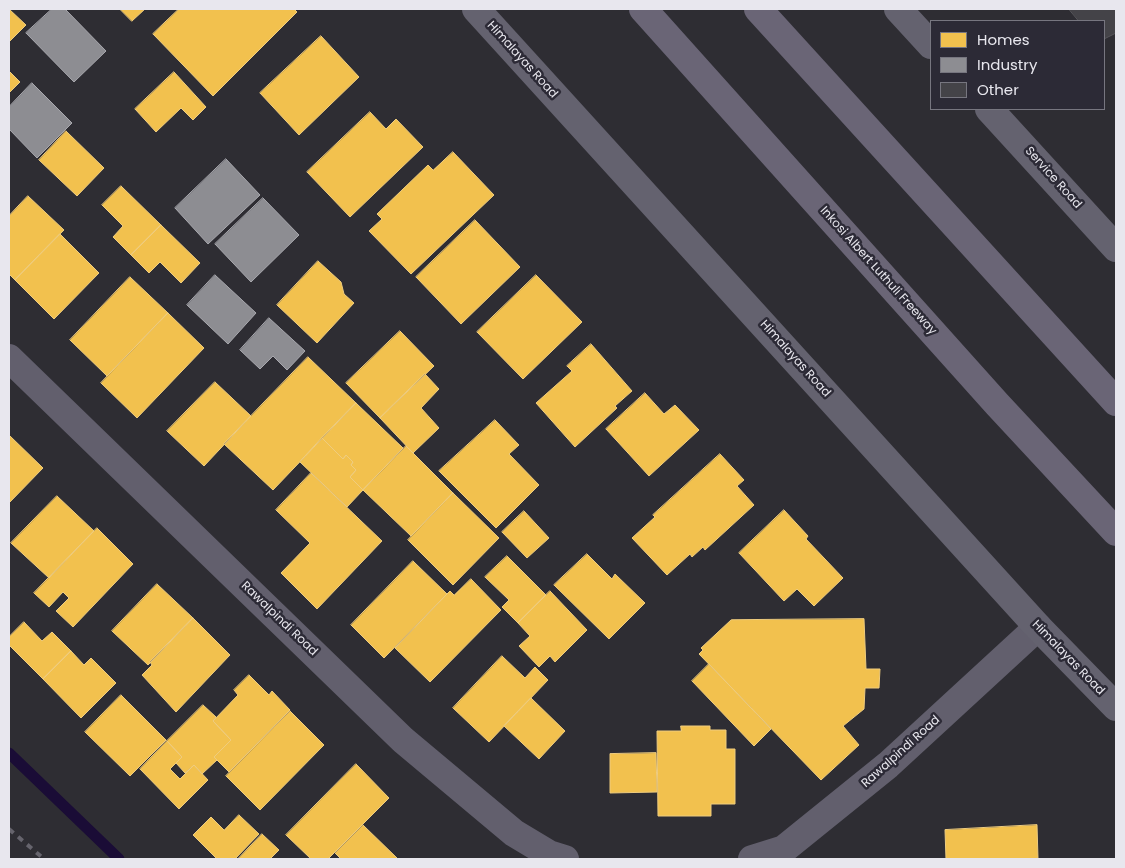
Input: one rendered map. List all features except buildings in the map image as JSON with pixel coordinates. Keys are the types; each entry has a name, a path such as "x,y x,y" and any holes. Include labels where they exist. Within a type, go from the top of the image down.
{"highway":[{"name":"Inkosi Albert Luthuli Freeway","path":"643,9 997,404 1116,532"},
{"path":"758,9 1116,402"}],"street":[{"name":"Himalayas Road","path":"476,9 1038,627 1116,707"},
{"path":"898,9 930,44"},
{"name":"Service Road","path":"990,110 1116,248"},
{"name":"Rawalpindi Road","path":"9,358 403,740 514,833 549,854 565,859"},
{"name":"Rawalpindi Road","path":"752,859 784,849 888,765 1038,627"}],"waterway":[{"path":"9,753 119,859"}],"railway":[{"path":"9,829 44,859"}]}
